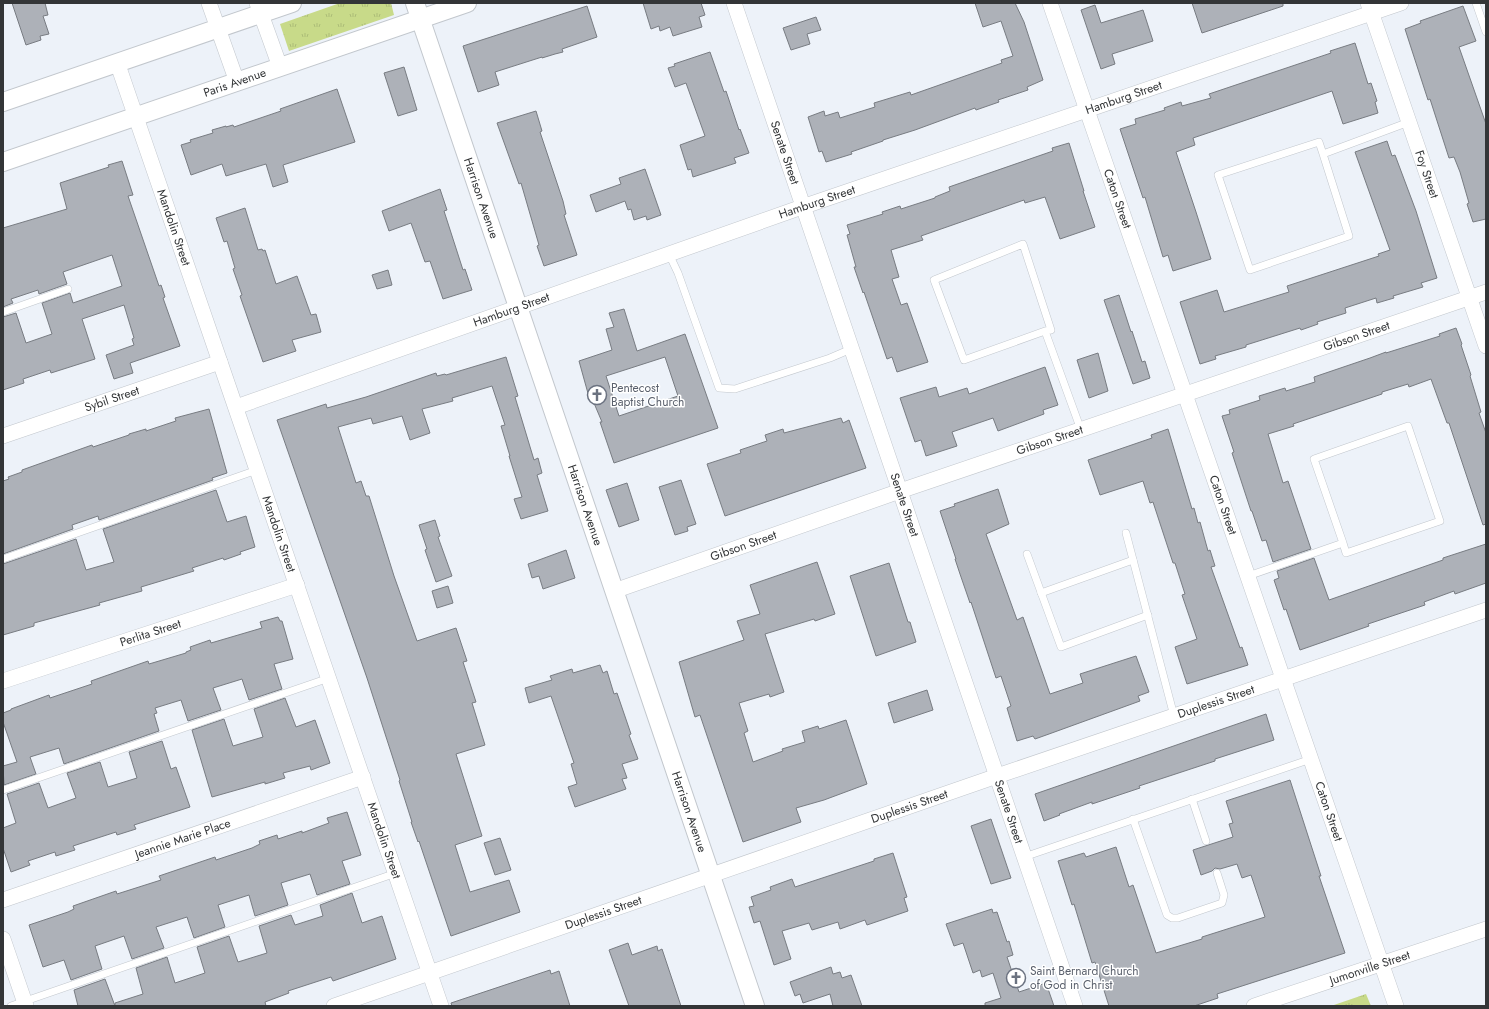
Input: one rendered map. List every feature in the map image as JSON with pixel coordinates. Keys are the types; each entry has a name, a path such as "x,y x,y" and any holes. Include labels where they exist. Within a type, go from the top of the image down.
{"street":[{"path":"209,3 237,82"},
{"path":"3,102 218,28 259,8 292,3"},
{"name":"Paris Avenue","path":"3,162 280,67 418,11 468,3"},
{"name":"Senate Street","path":"734,3 802,207 1075,1006"},
{"name":"Caton Street","path":"1050,3 1396,1006"},
{"name":"Hamburg Street","path":"236,407 802,207 1087,110 1370,8 1401,3"},
{"path":"259,8 280,67"},
{"name":"Foy Street","path":"1370,8 1486,346"},
{"name":"Harrison Avenue","path":"418,11 517,308 755,1006"},
{"name":"Mandolin Street","path":"117,62 441,1006"},
{"name":"Gibson Street","path":"614,591 1486,292"},
{"name":"Sybil Street","path":"3,436 220,362"},
{"name":"Perlita Street","path":"3,681 297,585"},
{"name":"Duplessis Street","path":"334,1006 997,776 1486,610"},
{"name":"Jeannie Marie Place","path":"3,900 363,777"},
{"name":"Jumonville Street","path":"1254,1006 1486,929"},
{"path":"3,939 20,1005"}],"lane":[{"path":"1476,3 1486,32"},
{"path":"1323,154 1409,122"},
{"path":"1319,142 1323,154 1349,236 1250,270 1218,175 1319,142"},
{"path":"1023,244 1051,330 1045,331 964,360 934,280 1023,244"},
{"path":"668,254 678,273 718,388 735,389 830,358 851,349"},
{"path":"3,312 68,289"},
{"path":"1045,331 1081,430"},
{"path":"1408,426 1440,522 1346,554 1343,543 1314,459 1408,426"},
{"path":"3,559 257,470"},
{"path":"1126,533 1174,716"},
{"path":"1248,576 1343,543"},
{"path":"1026,554 1062,647 1148,614"},
{"path":"1041,593 1133,560"},
{"path":"3,790 329,678"},
{"path":"1024,856 1311,759"},
{"path":"1192,799 1206,841"},
{"path":"1133,819 1167,915 1172,918 1178,918 1222,903 1224,895 1217,873"},
{"path":"20,1005 396,873"}],"green space":[{"path":"340,3 391,3 394,15 289,51 280,24"},
{"path":"1366,994 1371,1006 1331,1006"}],"building":[{"path":"12,3 45,3 48,15 43,16 49,34 40,36 41,40 26,45"},
{"path":"643,3 701,3 705,15 699,17 702,27 673,36 670,27 660,31 659,26 651,29"},
{"path":"975,3 1015,3 1024,22 1043,80 1027,87 1028,90 998,100 999,102 976,110 975,108 883,140 851,152 852,154 826,162 822,151 819,152 808,117 824,111 825,116 838,112 840,118 875,107 874,103 910,92 911,95 1002,63 1001,60 1013,56 1001,21 983,27"},
{"path":"1192,3 1283,3 1283,6 1202,33"},
{"path":"1095,5 1101,23 1143,10 1153,41 1112,54 1115,64 1101,69 1081,10"},
{"path":"587,6 597,37 562,49 563,52 495,72 499,85 478,92 463,46"},
{"path":"1463,6 1476,41 1459,47 1486,124 1486,219 1473,222 1467,204 1469,203 1460,172 1454,157 1449,158 1405,29 1421,23 1420,21"},
{"path":"816,17 821,30 807,34 810,44 791,50 783,28"},
{"path":"1355,43 1368,84 1371,83 1377,101 1375,102 1378,113 1343,124 1332,91 1193,138 1195,145 1176,152 1211,259 1173,271 1168,255 1163,257 1145,197 1143,198 1120,129 1136,124 1135,119 1165,110 1164,108 1181,102 1182,106 1211,98 1209,94 1331,53 1330,51"},
{"path":"710,52 724,92 726,91 739,130 740,129 749,153 734,158 736,163 693,177 691,169 688,170 680,145 705,136 686,83 675,87 668,68 675,66 674,64"},
{"path":"404,67 417,110 398,116 384,73"},
{"path":"337,89 355,142 283,165 288,182 273,187 266,164 226,176 222,164 191,175 181,145 191,142 190,140 213,133 212,130 233,125 234,127 281,111 280,109"},
{"path":"536,111 542,131 540,132 563,201 566,214 564,215 577,255 544,266 537,246 539,245 521,183 519,184 497,123"},
{"path":"1387,141 1392,156 1395,155 1416,211 1437,278 1421,283 1423,287 1393,296 1394,298 1377,303 1376,298 1345,308 1346,313 1317,322 1318,324 1246,345 1246,347 1215,356 1216,359 1200,364 1180,302 1217,290 1224,312 1289,292 1287,286 1379,256 1378,254 1390,250 1355,152"},
{"path":"1069,143 1095,227 1060,239 1045,197 1025,203 1024,200 921,236 923,240 891,250 899,277 892,279 901,305 907,303 928,362 897,372 892,357 887,359 854,267 856,267 847,235 850,234 847,225 883,214 882,212 900,206 901,209 935,198 950,191 949,187 1053,151 1052,148"},
{"path":"122,161 133,195 128,196 159,286 161,285 165,297 163,298 180,346 130,363 133,373 114,379 106,355 134,345 132,339 134,338 124,305 82,319 95,359 51,373 50,370 23,379 24,383 3,390 3,317 16,313 26,343 52,334 42,303 70,293 73,303 122,286 112,255 63,272 67,284 39,294 38,290 11,299 13,303 3,307 3,228 67,209 60,183 109,167 108,165"},
{"path":"645,169 661,215 647,220 646,216 634,220 631,209 628,210 625,201 596,212 590,195 621,184 619,178"},
{"path":"440,189 447,210 444,211 463,270 465,269 472,290 443,299 430,261 425,262 411,223 389,231 382,211"},
{"path":"245,208 258,250 265,250 276,284 297,276 311,315 316,314 321,332 292,340 296,351 263,362 240,296 242,295 233,269 235,268 227,241 224,242 216,218"},
{"path":"388,270 392,285 377,289 372,275"},
{"path":"1119,295 1142,362 1145,361 1150,378 1133,384 1104,300"},
{"path":"624,309 637,351 685,334 718,428 614,463 600,422 602,422 591,396 589,397 579,361 612,350 606,329 614,327 609,313","holes":["665,357 678,396 619,416 606,376"]},
{"path":"1456,328 1471,375 1470,376 1481,412 1479,413 1486,433 1486,524 1483,525 1449,423 1447,423 1431,379 1409,387 1408,384 1382,392 1382,394 1268,434 1283,483 1288,481 1311,549 1273,562 1266,540 1262,541 1251,511 1232,453 1234,452 1222,416 1230,414 1229,410 1260,400 1259,396 1285,388 1286,391 1315,382 1314,377 1386,352 1440,336 1439,334"},
{"path":"1098,353 1108,391 1089,398 1077,360"},
{"path":"506,357 518,396 515,397 534,460 538,458 542,473 537,475 548,511 521,519 514,499 522,497 501,426 505,425 492,386 452,398 453,401 422,409 430,433 410,440 402,416 373,424 371,418 338,427 356,483 361,481 366,496 369,496 394,576 417,641 456,628 467,661 463,662 476,702 472,703 485,745 456,754 482,836 455,845 470,892 509,880 520,912 451,936 419,841 418,842 411,822 399,781 400,780 367,678 277,420 326,404 327,408 366,397 436,373 437,376 446,375"},
{"path":"1045,367 1058,405 1043,410 1044,414 998,431 993,418 952,432 957,446 926,456 921,440 915,442 900,398 936,387 939,397 967,388 969,394"},
{"path":"209,409 227,473 212,478 213,480 99,520 98,516 72,525 73,529 3,554 3,481 9,479 8,477 22,472 22,470 92,445 93,447 129,434 146,429 146,431 176,421 175,418"},
{"path":"841,418 843,423 849,420 866,468 725,516 707,464 741,453 740,450 767,441 765,435 783,429 784,433"},
{"path":"1168,429 1192,509 1194,508 1198,523 1200,522 1208,551 1210,550 1215,566 1211,567 1240,648 1242,647 1248,665 1187,684 1175,647 1197,639 1182,595 1185,594 1153,502 1150,503 1143,481 1100,495 1088,460 1152,438 1151,435"},
{"path":"681,480 696,524 687,527 688,531 675,535 659,487"},
{"path":"627,483 639,520 619,527 606,490"},
{"path":"998,489 1009,524 986,534 1017,620 1023,617 1050,694 1083,683 1080,674 1136,656 1149,692 1138,696 1140,701 1035,739 1033,736 1017,741 1007,708 1011,706 1001,676 996,678 940,511 955,506 954,504"},
{"path":"216,490 227,522 246,516 255,547 224,560 223,558 192,568 194,571 141,587 142,591 99,603 100,605 34,623 34,626 3,635 3,564 76,539 86,570 114,562 103,529"},
{"path":"435,520 440,536 438,537 452,576 436,582 425,550 427,549 419,525"},
{"path":"1486,544 1486,583 1455,594 1454,591 1424,602 1425,605 1368,624 1369,626 1300,650 1274,580 1279,578 1277,571 1314,558 1329,600 1443,560 1443,558"},
{"path":"566,550 575,578 543,589 539,576 532,578 528,564"},
{"path":"817,562 835,614 815,621 814,619 765,634 784,692 770,697 769,694 739,703 748,731 744,733 753,762 783,751 782,749 805,742 802,731 818,726 819,729 846,720 867,784 824,800 796,808 801,822 743,842 700,715 695,717 679,662 744,640 737,621 760,614 750,585"},
{"path":"889,563 916,642 876,656 850,576"},
{"path":"448,586 453,603 437,608 432,591"},
{"path":"278,617 280,621 282,621 293,659 274,664 282,689 249,700 242,679 213,688 221,710 188,721 181,700 155,708 157,713 154,714 159,731 64,764 59,748 30,757 36,774 4,785 3,766 17,762 3,722 3,713 49,695 50,698 92,684 91,681 148,661 149,664 186,653 191,650 190,647 210,640 211,643 262,628 260,622"},
{"path":"600,665 603,673 607,671 614,694 617,693 631,734 629,735 638,759 622,764 627,778 622,779 626,789 575,807 568,787 577,784 571,764 574,763 551,696 529,703 525,688 552,680 550,676 572,669 573,673"},
{"path":"927,690 933,710 894,723 888,703"},
{"path":"285,698 296,727 315,720 330,763 311,770 310,766 283,773 285,778 212,797 192,730 224,719 233,746 263,737 254,709"},
{"path":"1266,714 1274,740 1139,786 1140,788 1092,804 1092,802 1044,821 1035,794"},
{"path":"162,741 171,769 176,767 190,807 134,825 136,829 117,835 116,832 73,846 75,850 56,856 55,852 28,861 30,865 11,872 3,848 3,828 16,823 7,794 39,783 48,808 76,798 67,773 100,762 108,787 137,778 129,752"},
{"path":"1290,780 1321,876 1319,876 1345,953 1217,994 1218,998 1194,1006 1109,1006 1095,962 1092,963 1074,904 1072,905 1058,861 1084,853 1086,857 1116,847 1129,887 1133,885 1156,953 1202,939 1202,937 1265,917 1251,875 1242,878 1237,864 1220,869 1215,868 1212,871 1201,875 1193,850 1233,837 1229,824 1233,823 1226,801"},
{"path":"347,812 361,855 342,861 350,884 317,895 310,874 281,883 288,905 255,916 249,895 218,905 225,927 194,938 187,917 156,927 164,948 132,959 124,936 95,946 102,969 71,980 64,960 43,967 29,925 68,912 74,909 73,906 116,891 117,894 161,880 159,876 215,857 216,860 252,848 260,844 259,841 277,835 278,839 302,831 302,833 329,823 327,818"},
{"path":"991,819 1011,878 991,884 971,826"},
{"path":"500,838 511,870 495,875 484,843"},
{"path":"893,853 907,897 904,898 908,911 867,925 865,920 840,929 838,922 812,930 809,923 782,931 791,959 774,965 760,921 754,923 749,907 754,906 751,897 771,890 770,887 792,879 795,887 874,861 874,859"},
{"path":"352,893 362,923 382,916 396,959 333,981 331,977 288,991 289,993 265,1002 266,1006 115,1006 115,1003 143,994 136,968 167,957 175,983 205,973 197,947 229,936 238,962 267,953 259,926 291,915 295,925 323,916 320,905"},
{"path":"992,909 993,913 997,912 1007,942 1009,941 1013,955 1007,957 1019,992 1046,983 1054,1006 985,1006 985,1003 1001,998 993,973 982,977 980,970 973,973 963,943 954,946 946,924"},
{"path":"628,943 632,955 657,946 658,951 662,949 681,1006 629,1006 609,950"},
{"path":"831,967 833,974 840,972 842,978 851,975 862,1006 833,1006 830,994 803,1003 800,994 795,996 790,982"},
{"path":"550,970 551,974 559,971 570,1006 452,1006 451,1003"},
{"path":"105,979 115,1006 78,1006 74,990"}],"place":[{"name":"Pentecost Baptist Church","path":"597,395"},
{"name":"Saint Bernard Church of God in Christ","path":"1016,978"}]}
